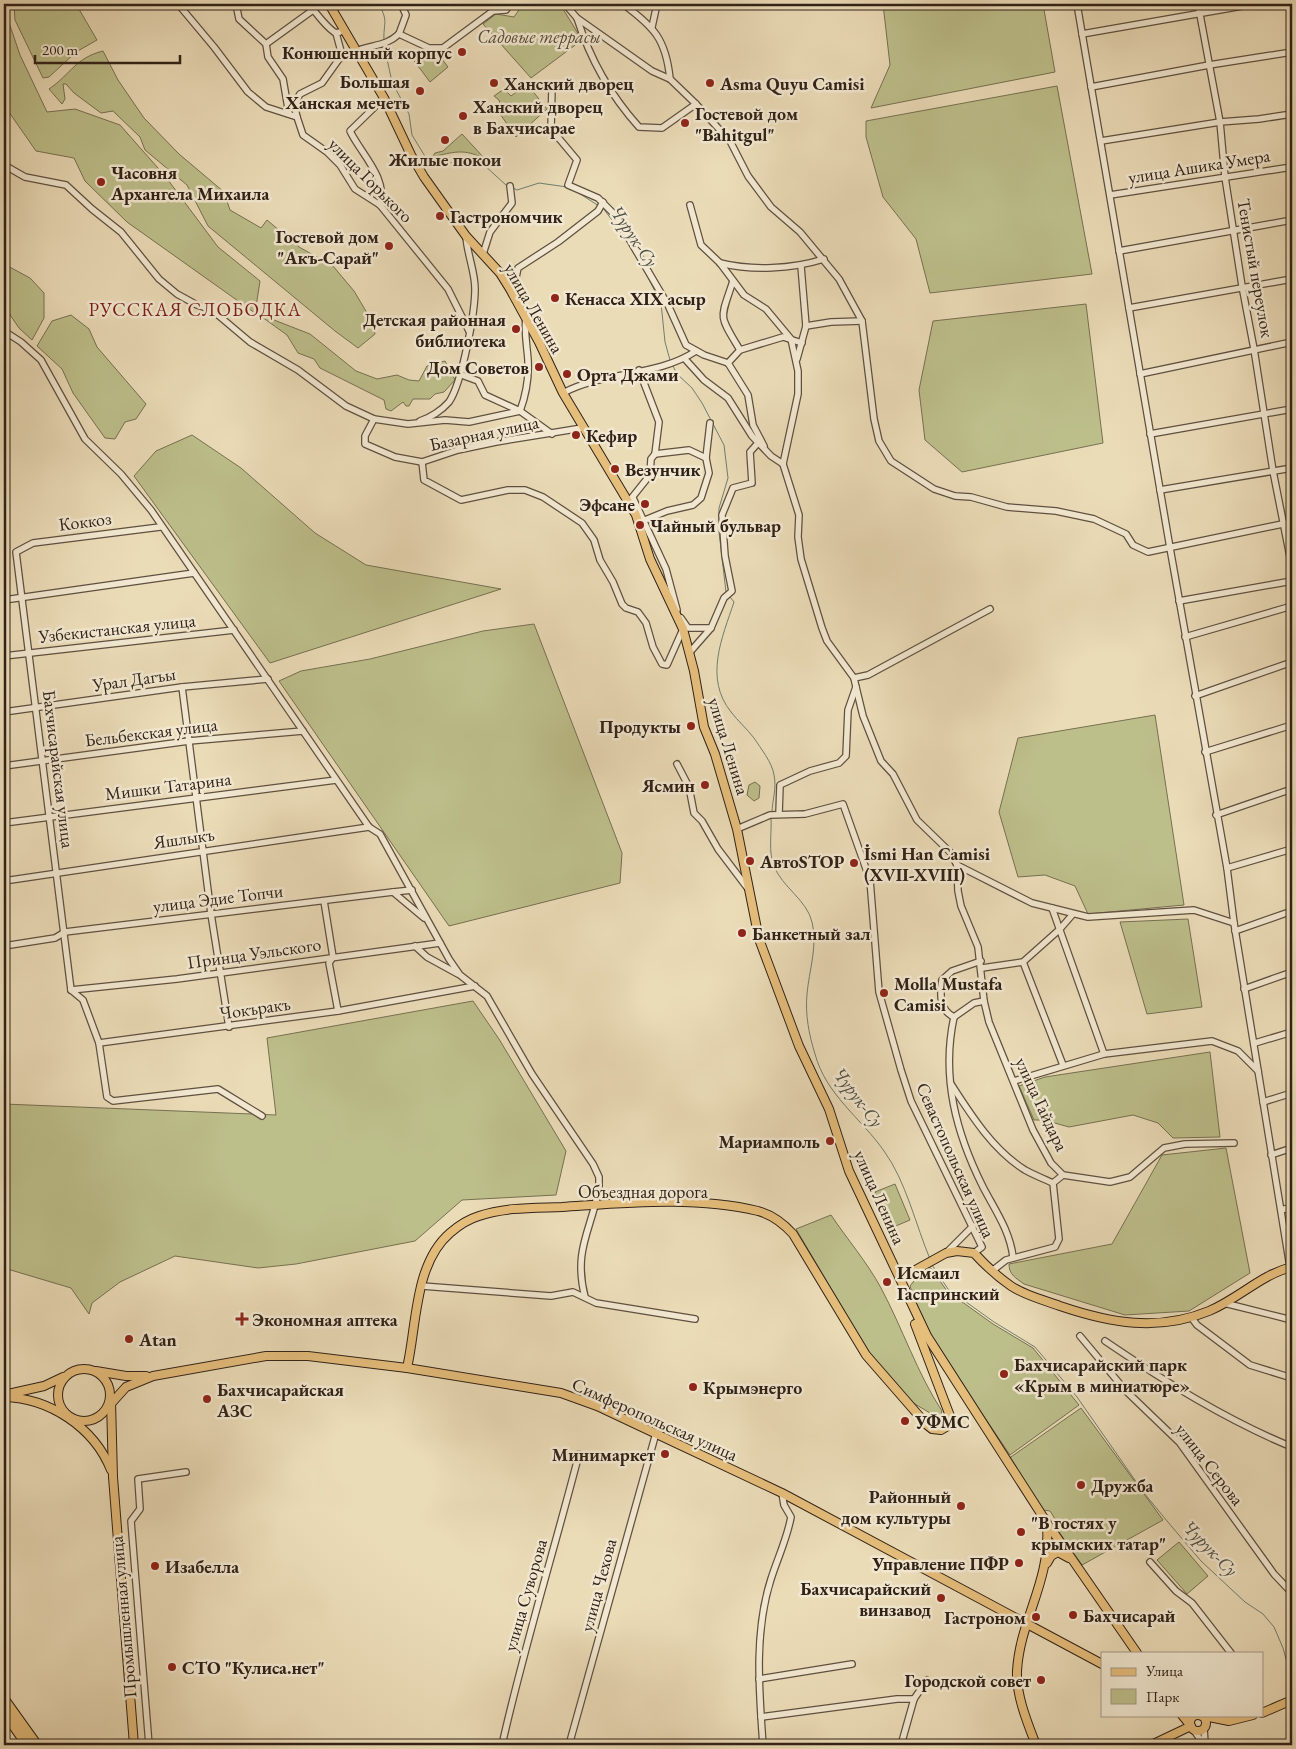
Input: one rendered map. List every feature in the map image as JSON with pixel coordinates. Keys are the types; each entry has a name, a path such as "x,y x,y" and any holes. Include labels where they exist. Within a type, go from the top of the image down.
{"highway":[{"path":"4,1699 38,1745"},
{"path":"4,1712 27,1745"}],"main road":[{"name":"улица Ленина","path":"328,4 340,32 356,51 384,98 411,155 466,236 508,286 526,317 562,393 582,428 631,499 650,559 683,629 690,652 704,727 737,829 759,939 799,1046 829,1109 849,1171 927,1336 1072,1561 1136,1652"},
{"name":"Объездная дорога","path":"407,1368 426,1270 440,1244 449,1234 479,1216 508,1210 674,1202 732,1207 759,1212 782,1222 803,1249 876,1369 927,1425 932,1429 940,1430 946,1426 950,1416 913,1318 908,1298"},
{"path":"901,1278 946,1253 957,1250 974,1253 1010,1286 1025,1294 1112,1321 1163,1324 1191,1317 1223,1303 1276,1271 1291,1267"},
{"name":"Симферопольская улица","path":"96,1371 126,1376 153,1376 266,1356 308,1356 407,1368 561,1392 656,1433 782,1494 1101,1663"},
{"path":"4,1396 44,1386 83,1369 96,1371 105,1380 110,1402 134,1745"},
{"path":"67,1375 59,1386 60,1405 67,1417 95,1441 106,1456 114,1477"},
{"name":"Симферопольская улица","path":"110,1402 130,1385 153,1376"},
{"path":"4,1396 37,1401 78,1421 92,1420 110,1402"},
{"path":"1046,1565 1047,1523"},
{"path":"1036,1745 1018,1683 1020,1655 1046,1565 1051,1556 1058,1552 1064,1554 1072,1561"},
{"path":"1264,1711 1292,1700"},
{"path":"1183,1716 1196,1731 1249,1716"},
{"path":"1191,1726 1193,1717 1199,1716 1229,1721"},
{"path":"1199,1716 1205,1721 1204,1729"},
{"path":"1151,1745 1191,1726"}],"street":[{"path":"178,4 214,46 248,92 266,108 297,117"},
{"path":"236,4 240,19 266,44 268,57 283,79 289,114"},
{"path":"297,117 294,104 300,94 322,83 342,55 340,32 329,30 321,16 309,4"},
{"path":"356,51 390,42 399,34 406,15 401,4"},
{"path":"399,34 429,48 443,48 493,11 506,10 510,4"},
{"path":"565,4 577,18 652,71 670,79 696,104 730,141 748,176 771,207 800,232 839,279 862,321 874,418 879,441 890,461 934,489 955,496 971,497 1006,507 1056,511 1094,519 1126,534 1133,545 1148,552 1292,522"},
{"path":"623,4 652,27 668,65 670,79"},
{"path":"652,27 657,4"},
{"path":"1077,4 1195,696 1227,868 1244,989 1255,1044 1271,1155 1291,1267"},
{"name":"Тенистый переулок","path":"1198,4 1220,122 1225,177 1242,286 1273,471 1292,567"},
{"path":"1082,34 1254,4"},
{"path":"266,44 313,10"},
{"path":"577,18 588,46 613,96 639,128 662,128 696,104"},
{"path":"1091,87 1209,64 1292,52"},
{"path":"552,87 551,129 577,160 568,185 601,204 615,215 668,305 686,345 696,351 728,363 748,396 753,425 771,456"},
{"path":"380,205 381,188 377,175 350,131 384,98"},
{"path":"1101,141 1220,122 1259,120 1292,114"},
{"name":"улица Горького","path":"297,117 303,135 327,152 340,166 355,189 380,205 448,289 469,331"},
{"path":"4,165 25,177 66,185 121,232 159,278 177,294 197,305 212,310 250,342 298,370 346,406 374,419 408,424 445,420 469,422 520,411"},
{"name":"улица Ашика Умера","path":"1110,195 1292,167"},
{"path":"482,254 490,232 512,203 510,187"},
{"path":"508,286 515,282 518,268 558,242 598,211 601,204"},
{"path":"690,205 702,245 720,263 744,295 766,309 791,339 797,361 798,394 783,464 799,515 798,537 802,559 822,628 828,641 854,678 863,716 881,761 893,774 917,820 950,852 957,865 1032,903 1088,917 1194,910 1234,923"},
{"path":"1119,251 1292,220"},
{"path":"408,424 427,419 449,402 459,374 469,331 475,288 466,249 466,236"},
{"path":"720,263 733,266 801,266 824,259"},
{"path":"797,361 806,326 801,266"},
{"path":"1129,308 1242,286 1292,279"},
{"path":"733,281 722,313 722,320 740,350"},
{"path":"520,411 528,379 528,359 524,334 526,317"},
{"path":"806,326 831,322 862,321"},
{"path":"4,331 21,342 41,360 85,439 96,452 121,474 151,510 160,527 234,630 369,827 380,834 440,943 460,975"},
{"path":"728,363 740,350 783,337 802,343"},
{"path":"1140,374 1292,342"},
{"path":"562,393 579,384 685,359 696,351"},
{"path":"685,359 704,380 728,398 758,443 771,456 783,464"},
{"path":"638,370 659,422 655,454 650,459 650,475 631,499 645,520 666,569 678,612 688,628 711,628"},
{"path":"459,374 478,381 485,395 520,411 552,434"},
{"path":"1150,434 1292,409"},
{"name":"Базарная улица","path":"374,419 365,436 364,444 395,457 422,462 458,450 582,428"},
{"path":"645,520 667,510 693,505 701,498 707,486 709,473 706,458 710,423"},
{"path":"690,652 711,628 724,598 732,591 725,556 722,515 733,488 752,483 750,452 758,443"},
{"path":"655,454 689,450 706,458"},
{"path":"422,462 424,480 461,500 508,490 525,490 543,497 582,523 594,540 600,560 613,582 622,604 626,608 638,612 646,623 653,647 662,664 667,665 671,659 683,629"},
{"path":"1160,490 1292,468"},
{"name":"Коккоз","path":"16,552 33,543 160,527"},
{"name":"Бахчисарайская улица","path":"16,552 51,815 71,990"},
{"path":"4,600 22,599 194,573"},
{"path":"1179,601 1292,581"},
{"path":"1185,637 1292,606"},
{"path":"854,678 868,676 990,609"},
{"name":"Узбекистанская улица","path":"4,656 234,630"},
{"path":"1195,696 1292,662"},
{"name":"Урал Дагъы","path":"4,712 182,687 268,679"},
{"path":"182,687 211,914 229,1027"},
{"path":"775,815 780,785 810,771 839,763 846,756 848,710 856,687"},
{"path":"1205,752 1292,725"},
{"name":"Бельбекская улица","path":"4,766 189,741 303,731"},
{"path":"677,764 689,787 694,813 748,890"},
{"name":"Мишки Татарина","path":"4,823 51,815 336,780"},
{"path":"1216,815 1292,789"},
{"name":"Севастопольская улица","path":"737,829 775,815 805,814 843,804 870,880 879,992 901,1070 911,1101 982,1247 974,1253"},
{"name":"Яшлыкъ","path":"4,881 369,827"},
{"path":"1227,868 1292,849"},
{"name":"улица Гайдара","path":"957,865 961,906 978,947 981,961 984,1001 989,1022 1034,1130 1051,1163 1063,1175 1110,1182 1130,1177 1164,1148 1185,1144 1234,1142"},
{"name":"улица Эдие Топчи","path":"4,946 54,938 65,932 412,890"},
{"path":"393,892 427,920"},
{"path":"324,901 333,957 329,964 338,1011"},
{"path":"1052,908 1104,1054"},
{"path":"1235,931 1292,911"},
{"path":"982,968 1023,962 1060,929 1072,914"},
{"name":"Принца Уэльского","path":"71,990 220,973 440,943"},
{"path":"415,946 427,956 460,975 487,996 532,1074 593,1164 599,1177 596,1205 591,1215 580,1257 581,1281 585,1296"},
{"path":"954,1017 948,1014 943,1006 942,980 952,971 981,961"},
{"path":"1023,962 1063,1065"},
{"path":"1244,989 1292,972"},
{"name":"Чокъракъ","path":"100,1043 338,1011 475,986"},
{"path":"71,990 84,1000 100,1043 107,1097 113,1101 218,1090 262,1116"},
{"path":"984,1001 974,1003 954,1017 949,1041 949,1082 959,1130 982,1185 1011,1240 1013,1257"},
{"path":"1255,1044 1292,1032"},
{"path":"1014,1081 1104,1054 1212,1041 1238,1051 1258,1071"},
{"name":"улица Гайдара","path":"949,1082 972,1115 1004,1154 1025,1170 1053,1183"},
{"path":"1263,1102 1292,1092"},
{"path":"1271,1155 1292,1148"},
{"path":"992,1271 1013,1257 1055,1247 1059,1240 1053,1183 1063,1175"},
{"path":"1281,1210 1292,1207"},
{"path":"946,1253 973,1226"},
{"path":"573,1292 581,1281"},
{"path":"422,1286 551,1296 573,1292 585,1296 596,1303 695,1319"},
{"path":"1223,1303 1292,1320"},
{"path":"1191,1317 1197,1325 1250,1365 1292,1378"},
{"name":"улица Серова","path":"1080,1336 1125,1390 1179,1442 1269,1567 1292,1593"},
{"path":"1105,1341 1152,1372 1252,1430 1292,1447"},
{"name":"улица Чехова","path":"569,1745 656,1433"},
{"name":"улица Суворова","path":"502,1745 518,1672 551,1563 579,1454"},
{"name":"Промышленная улица","path":"149,1745 131,1521 140,1509 138,1479 186,1472"},
{"path":"763,1745 759,1679 761,1633 771,1579 782,1554 791,1517 784,1505 782,1494"},
{"path":"1150,1562 1176,1591 1192,1603 1230,1652"},
{"path":"759,1679 852,1664"},
{"path":"901,1745 914,1699 927,1680"},
{"path":"761,1717 897,1699 914,1699"},
{"path":"1191,1726 1205,1745"},
{"path":"1204,1729 1205,1745"}],"green space":[{"path":"14,4 76,4 97,40 76,52 49,77 43,78 15,20"},
{"name":"Садовые террасы","path":"523,4 560,4 582,40 531,78 483,24 496,14 514,17"},
{"path":"883,4 1043,4 1055,72 871,108 890,65"},
{"path":"4,8 20,55 47,112 75,109 120,125 165,176 218,247 260,281 255,313 127,222 85,181 74,158 36,151 4,105"},
{"path":"421,50 438,54 448,67 430,82 412,58"},
{"path":"103,51 118,80 144,118 179,154 224,192 230,210 261,228 267,220 299,247 333,266 354,291 373,323 375,334 358,348 208,226 187,185 145,150 140,137 113,111 101,113 74,93 66,84 63,84 65,99 62,104 49,89 79,62"},
{"path":"527,84 547,109 516,137 498,111 501,107 499,100 494,96 504,89 511,96"},
{"path":"1057,86 1092,274 930,293 916,239 883,197 866,137 866,121"},
{"path":"462,134 485,159 465,152 432,157 435,153 443,151"},
{"path":"4,264 30,278 44,293 44,318 32,340 19,328 4,306"},
{"path":"1086,304 1103,443 962,472 925,440 919,390 933,321"},
{"path":"265,313 274,320 310,334 356,371 377,379 397,375 409,380 419,381 427,366 445,361 455,380 444,392 435,394 430,399 413,399 409,406 406,406 403,402 391,411 386,409 384,400 320,368 314,359 298,353 287,335 262,317 262,314"},
{"path":"71,315 89,329 97,347 146,404 136,419 125,422 115,439 105,438 73,393 62,369 37,346 52,321"},
{"path":"192,435 241,468 315,533 366,565 501,589 270,663 134,476 156,451"},
{"path":"534,624 622,853 620,883 449,926 279,681 301,671 370,659 483,631"},
{"path":"1155,715 1184,905 1088,914 1075,886 1045,875 1018,877 999,812 1018,738"},
{"path":"755,782 760,786 759,798 754,801 747,795 749,785"},
{"path":"1188,919 1202,1007 1147,1014 1120,922"},
{"path":"473,1001 499,1039 566,1151 556,1195 462,1200 415,1241 296,1264 258,1268 175,1256 120,1282 92,1303 89,1314 71,1288 4,1268 4,1104 276,1115 267,1038"},
{"path":"1210,1052 1220,1137 1173,1138 1158,1123 1133,1115 1069,1127 1044,1120 1034,1120 1019,1086 1045,1077"},
{"path":"1226,1148 1250,1273 1189,1311 1125,1315 1024,1284 1012,1274 1009,1264 1112,1244 1162,1155"},
{"path":"895,1184 910,1220 891,1228 875,1192"},
{"path":"831,1215 881,1288 925,1382 942,1411 940,1419 910,1401 876,1365 796,1229"},
{"name":"Бахчисарайский парк «Крым в миниатюре»","path":"931,1268 947,1291 993,1324 1033,1348 1079,1405 1010,1455 937,1347 925,1326 910,1286 921,1272"},
{"name":"Дружба","path":"1081,1408 1163,1520 1082,1565 1054,1525 1055,1519 1050,1511 1043,1510 1008,1459"},
{"path":"1179,1542 1208,1576 1187,1594 1157,1560"}],"waterway":[{"name":"Чурук-Су","path":"379,4 385,19 384,41"},
{"name":"Чурук-Су","path":"384,45 392,82 409,114 412,135 426,158 443,165 457,161 474,161 483,164 507,186"},
{"name":"Чурук-Су","path":"513,188 517,190 539,183 567,187"},
{"name":"Чурук-Су","path":"577,192 599,206"},
{"name":"Чурук-Су","path":"603,208 626,239"},
{"name":"Чурук-Су","path":"644,270 661,303 665,342 670,360"},
{"name":"Чурук-Су","path":"673,366 677,374 692,388 702,403 724,445 728,478 719,508 719,532 726,592"},
{"name":"Чурук-Су","path":"730,597 734,602 718,658 718,686 731,712 754,738 771,765 775,785 772,813"},
{"name":"Чурук-Су","path":"771,817 772,861 783,881 805,907 814,931 814,949 807,994 807,1009 811,1039 820,1069 845,1106 875,1139 892,1163 905,1190 930,1259"},
{"name":"Чурук-Су","path":"932,1265 948,1289 994,1322 1035,1347 1077,1397 1144,1493 1201,1561 1245,1602 1263,1614 1274,1627 1283,1648 1292,1681"}],"place":[{"name":"Конюшенный корпус","path":"462,52"},
{"name":"Ханский дворец","path":"494,83"},
{"name":"Asma Quyu Camisi","path":"710,83"},
{"name":"Большая Ханская мечеть","path":"420,91"},
{"name":"Ханский дворец в Бахчисарае","path":"463,116"},
{"name":"Гостевой дом \"Bahitgul\"","path":"685,123"},
{"name":"Жилые покои","path":"445,140"},
{"name":"Часовня Архангела Михаила","path":"101,182"},
{"name":"Гастрономчик","path":"440,216"},
{"name":"Гостевой дом \"Акъ-Сарай\"","path":"389,246"},
{"name":"Кенасса XIX асыр","path":"555,298"},
{"name":"Детская районная библиотека","path":"516,329"},
{"name":"Дом Советов","path":"539,367"},
{"name":"Орта Джами","path":"567,374"},
{"name":"Кефир","path":"576,435"},
{"name":"Везунчик","path":"615,469"},
{"name":"Эфсане","path":"645,504"},
{"name":"Чайный бульвар","path":"640,525"},
{"name":"Продукты","path":"691,726"},
{"name":"Ясмин","path":"705,785"},
{"name":"АвтоSTOP","path":"750,861"},
{"name":"İsmi Han Camisi (XVII-XVIII)","path":"854,863"},
{"name":"Банкетный зал","path":"742,933"},
{"name":"Molla Mustafa Camisi","path":"884,993"},
{"name":"Мариамполь","path":"830,1141"},
{"name":"Исмаил Гаспринский","path":"887,1282"},
{"name":"Экономная аптека","path":"242,1319"},
{"name":"Atan","path":"129,1339"},
{"name":"Бахчисарайский парк «Крым в миниатюре»","path":"1004,1374"},
{"name":"Крымэнерго","path":"693,1387"},
{"name":"Бахчисарайская АЗС","path":"207,1399"},
{"name":"УФМС","path":"905,1421"},
{"name":"Минимаркет","path":"665,1454"},
{"name":"Дружба","path":"1081,1485"},
{"name":"Районный дом культуры","path":"961,1506"},
{"name":"\"В гостях у крымских татар\"","path":"1021,1532"},
{"name":"Управление ПФР","path":"1019,1563"},
{"name":"Изабелла","path":"155,1566"},
{"name":"Бахчисарайский винзавод","path":"941,1598"},
{"name":"Бахчисарай","path":"1073,1615"},
{"name":"Гастроном","path":"1036,1617"},
{"name":"СТО \"Кулиса.нет\"","path":"172,1667"},
{"name":"Городской совет","path":"1041,1680"}],"district":[{"name":"РУССКАЯ СЛОБОДКА","path":"195,309"}]}
